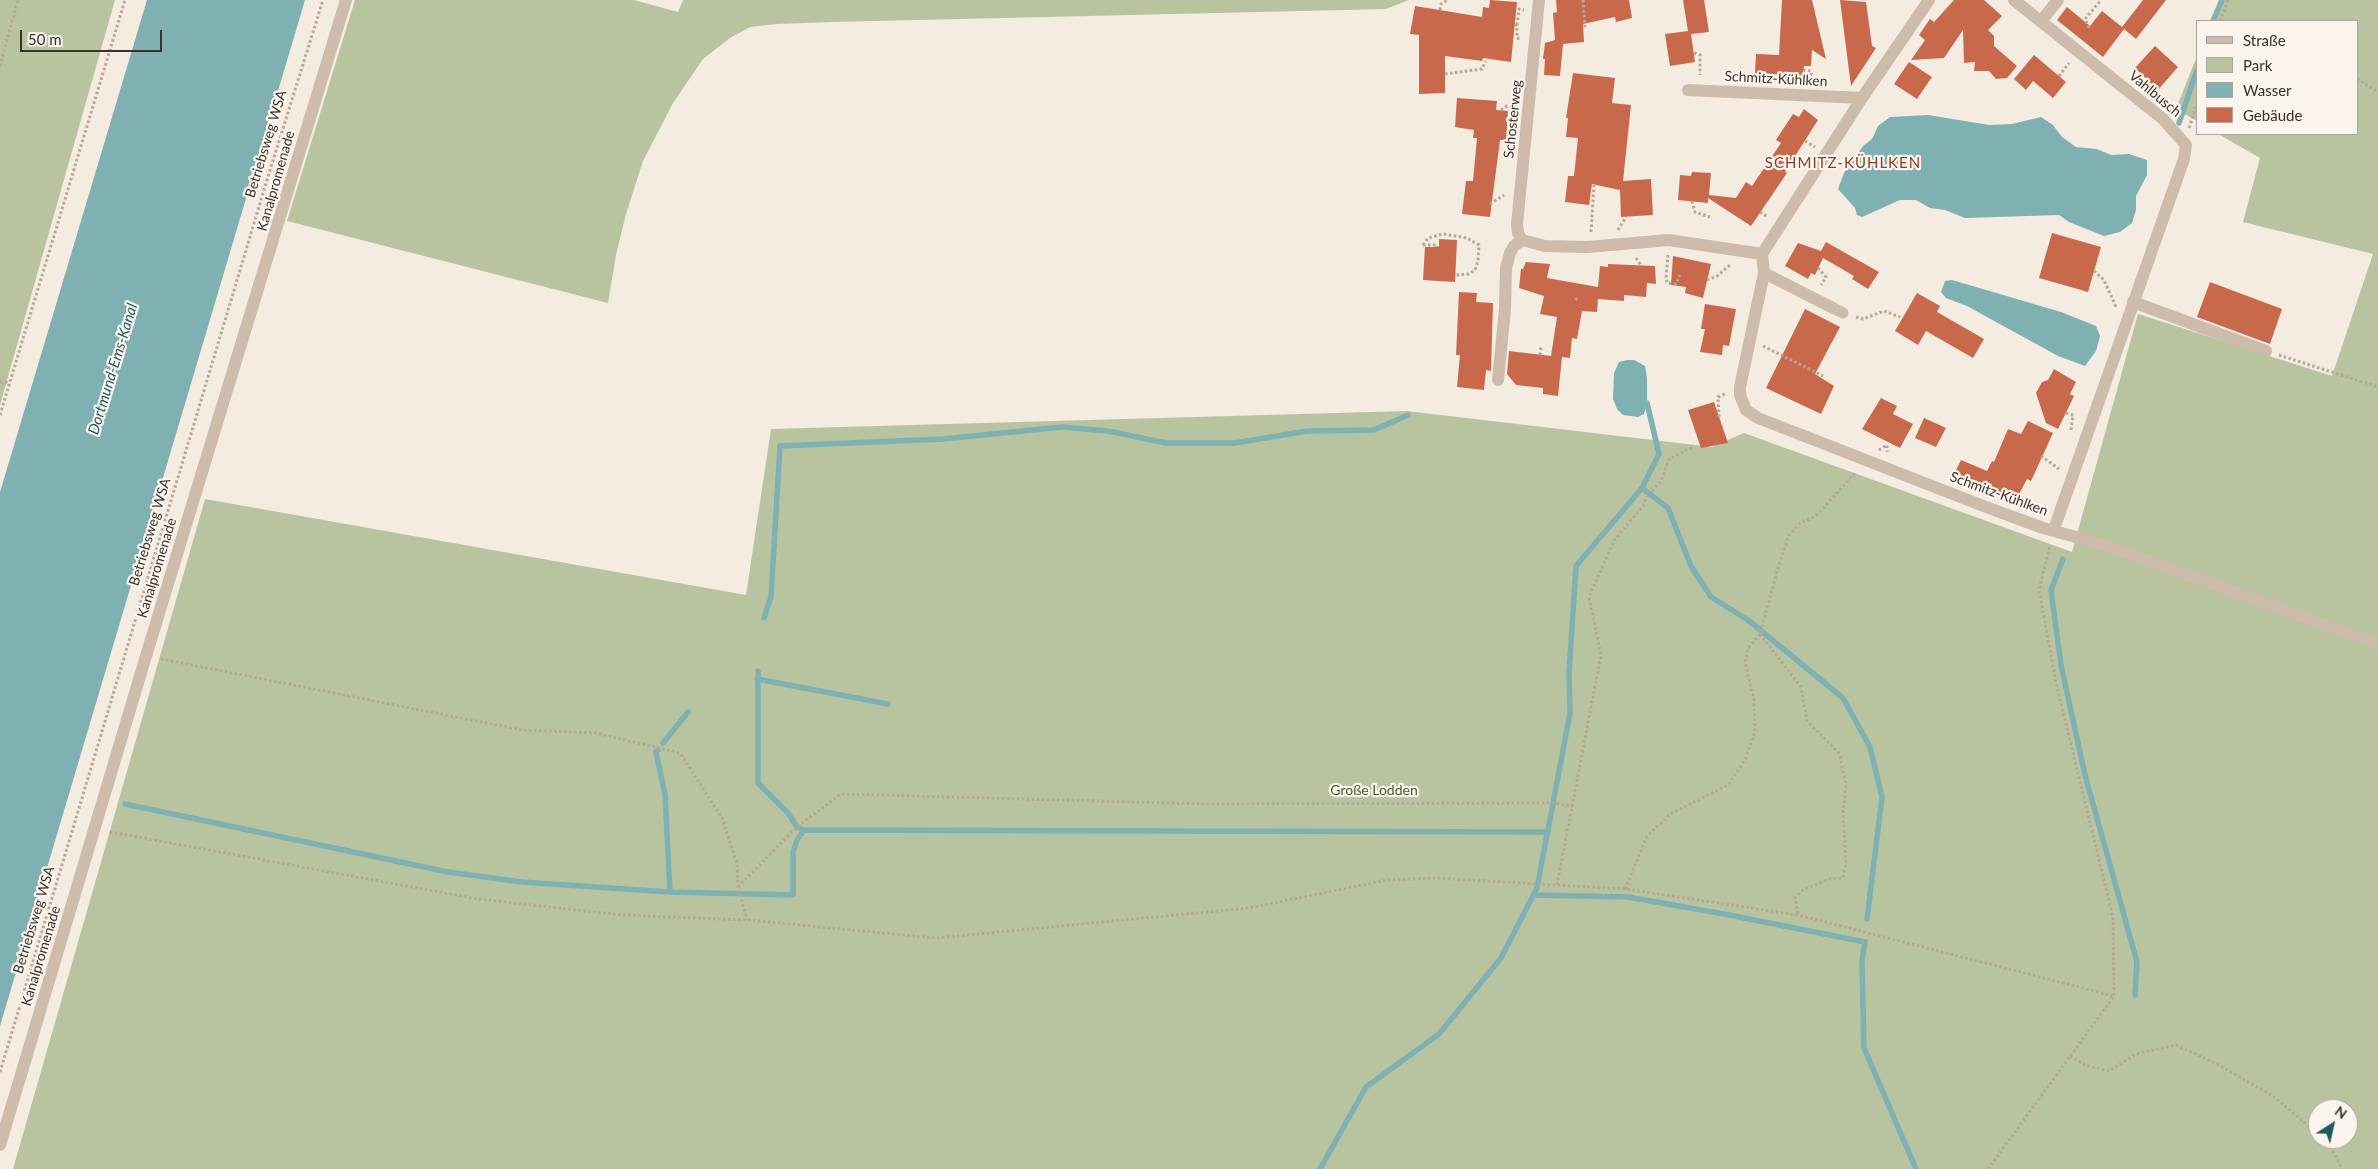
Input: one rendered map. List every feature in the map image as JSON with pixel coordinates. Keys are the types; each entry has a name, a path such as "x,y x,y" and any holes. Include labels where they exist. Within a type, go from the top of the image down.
{"street":[{"name":"Kanalpromenade","path":"0,1145 146,656 346,0"},
{"name":"Schosterweg","path":"1522,240 1518,233 1517,224 1539,0"},
{"path":"1498,380 1506,309 1506,268 1514,246 1522,240 1546,246 1590,247 1669,240 1708,244 1735,251 1762,254 1862,98 1929,0"},
{"name":"Vahlbusch","path":"2014,0 2042,20 2164,119 2186,144 2184,159 2054,529"},
{"path":"2042,20 2058,0"},
{"name":"Schmitz-Kühlken","path":"1688,90 1862,98"},
{"name":"Schmitz-Kühlken","path":"1762,254 1764,273 1740,388 1740,395 1746,410 1758,418 2043,528 2054,529 2105,546 2378,644"},
{"path":"1764,273 1838,311"},
{"path":"2133,302 2266,351"}],"path":[{"path":"0,66 18,0"},
{"path":"0,415 125,0"},
{"name":"Betriebsweg WSA","path":"0,1072 258,208 323,0"},
{"path":"1440,10 1441,4 1448,0"},
{"path":"1583,0 1583,29"},
{"path":"2220,20 2228,0"},
{"path":"2089,28 2086,19 2100,1"},
{"path":"1517,34 1518,11"},
{"path":"1694,53 1700,55 1701,90"},
{"path":"1445,74 1482,69 1486,61"},
{"path":"2358,80 2378,92"},
{"path":"1590,247 1594,185"},
{"path":"1490,204 1504,195 1508,189"},
{"path":"1692,201 1695,212 1710,218"},
{"path":"1437,247 1437,245 1423,245 1428,238 1443,234 1467,238 1479,245 1478,261 1475,270 1469,274 1455,275"},
{"path":"1669,240 1666,277 1668,282 1676,284 1680,275"},
{"path":"1707,280 1717,276 1732,262 1735,251"},
{"path":"2094,271 2104,280 2125,325"},
{"path":"1838,311 1863,319 1884,311 1900,317"},
{"path":"1751,341 1823,376"},
{"path":"1540,347 1540,355"},
{"path":"2266,351 2378,387"},
{"path":"0,382 10,382"},
{"path":"1652,491 1661,481 1669,458 1693,447"},
{"path":"2041,456 2072,477"},
{"path":"1625,889 1647,836 1672,813 1728,785 1745,760 1755,732 1754,700 1745,662 1748,648 1760,634 1789,535 1801,522 1815,517 1857,472 1864,459"},
{"path":"1557,885 1601,655 1589,597 1615,539 1644,505 1646,496"},
{"path":"1988,1169 2114,996 2113,917 2056,683 2039,590 2054,529"},
{"path":"1760,634 1801,687 1808,721 1839,753 1846,782 1844,813 1846,862 1843,878 1829,879 1803,890 1795,898 1798,914"},
{"path":"146,656 522,730 596,733 680,753 722,818 737,864 738,887 747,920"},
{"path":"738,887 798,827 841,794 1208,804 1553,803 1572,806"},
{"path":"95,830 478,899 622,915 747,920 936,938 1250,908 1387,880 1436,878 1625,889 1798,914 2114,996"},
{"path":"2070,1056 2085,1065 2110,1071 2136,1054 2176,1045 2217,1064 2273,1096 2308,1126"},
{"path":"2332,1149 2342,1169"}],"green space":[{"path":"0,0 115,0 0,405"},
{"path":"355,0 634,0 678,12 683,0 1409,0 1386,9 833,22 750,27 730,38 703,59 673,103 643,161 626,214 616,255 608,303 287,221"},
{"name":"Große Lodden","path":"2219,0 2378,0 2378,1169 13,1169 205,499 746,595 771,429 1407,411 1712,447 1744,433 2072,552 2138,314 2332,376 2373,254 2243,222 2260,158 2220,135 2358,135 2358,20 2211,20"},
{"path":"2196,59 2196,120 2176,109"}],"water":[{"name":"Dortmund-Ems-Kanal","path":"147,0 305,0 0,1026 0,492"},
{"path":"1928,115 1989,125 2012,124 2041,117 2053,125 2062,137 2076,147 2097,149 2111,155 2129,154 2147,160 2147,175 2136,196 2136,210 2132,223 2120,232 2104,236 2069,222 2059,215 1965,218 1945,210 1930,208 1916,200 1900,200 1862,217 1857,215 1855,208 1838,189 1844,173 1863,146 1872,139 1878,126 1890,117"},
{"path":"1952,280 2061,312 2096,326 2100,336 2096,351 2085,366 2058,356 1967,306 1946,298 1941,292 1945,281"},
{"path":"1634,360 1645,366 1647,403 1644,414 1638,417 1623,415 1617,409 1613,399 1614,373 1619,362"}],"building":[{"path":"1490,0 1517,2 1511,62 1483,58 1482,61 1445,56 1445,93 1419,94 1419,35 1410,34 1415,6 1482,17 1483,7 1489,8"},
{"path":"1556,0 1629,0 1632,18 1616,22 1615,17 1583,24 1584,42 1563,44 1560,76 1544,75 1545,43 1555,40 1553,13 1557,12"},
{"path":"1683,0 1704,0 1709,32 1691,34 1695,62 1670,66 1665,34 1688,31"},
{"path":"1782,0 1812,0 1826,59 1812,50 1811,66 1804,66 1803,76 1755,73 1756,54 1779,55"},
{"path":"1840,0 1866,2 1872,46 1876,48 1851,86"},
{"path":"1954,0 1984,0 2002,16 1988,30 1994,36 1994,46 2017,66 2007,78 1996,79 1989,71 1974,71 1975,62 1964,63 1963,30 1944,58 1911,60 1925,40 1919,35 1930,19 1934,22"},
{"path":"2143,0 2166,0 2136,39 2124,29 2103,57 2057,20 2067,7 2090,26 2102,11 2122,27"},
{"path":"2155,46 2178,67 2158,90 2135,68"},
{"path":"2034,55 2066,82 2053,98 2033,81 2026,90 2014,79"},
{"path":"1909,62 1932,77 1917,99 1894,84"},
{"path":"1573,73 1615,78 1612,103 1631,105 1623,181 1651,179 1653,215 1621,217 1620,190 1592,184 1589,205 1565,202 1568,176 1574,176 1578,138 1566,137 1568,118 1566,118"},
{"path":"1457,98 1497,101 1496,110 1508,111 1506,140 1500,140 1490,217 1462,214 1466,181 1473,181 1477,138 1473,138 1474,130 1455,127"},
{"path":"1804,109 1818,120 1785,172 1787,173 1751,226 1708,198 1708,203 1678,200 1680,175 1691,176 1692,172 1711,173 1709,195 1736,198 1746,182 1752,186 1781,143 1776,140 1793,114 1799,117"},
{"path":"2052,233 2101,247 2088,292 2039,278"},
{"path":"1439,239 1457,240 1455,282 1423,280 1425,247 1439,247"},
{"path":"1826,242 1879,272 1868,289 1852,279 1854,276 1823,258 1815,275 1811,273 1808,279 1785,266 1798,243 1821,251"},
{"path":"1673,256 1711,264 1703,298 1685,293 1686,287 1671,285"},
{"path":"1526,262 1550,264 1547,278 1598,287 1600,266 1608,267 1608,264 1655,266 1656,284 1647,283 1646,297 1624,295 1624,301 1598,299 1597,312 1582,311 1577,339 1572,338 1570,358 1562,357 1558,396 1543,394 1543,388 1516,385 1507,374 1509,351 1551,356 1557,317 1540,314 1544,296 1519,288 1521,269 1523,269"},
{"path":"2210,282 2282,309 2270,344 2197,317"},
{"path":"1459,292 1477,293 1476,302 1493,303 1491,371 1486,370 1484,390 1457,387 1460,355 1456,355"},
{"path":"1917,293 1940,306 1937,312 1984,339 1973,358 1926,331 1918,345 1895,331"},
{"path":"1705,304 1736,309 1729,346 1723,345 1722,355 1700,352 1705,329 1701,329"},
{"path":"1805,309 1840,327 1815,374 1834,386 1821,414 1766,388"},
{"path":"2054,369 2076,382 2070,394 2074,396 2058,429 2046,423 2036,393 2042,382 2048,380"},
{"path":"1881,398 1897,406 1893,414 1913,424 1900,448 1862,429"},
{"path":"1714,402 1728,443 1701,448 1688,410"},
{"path":"1924,418 1946,428 1936,447 1915,438"},
{"path":"2028,421 2053,433 2031,481 2027,479 2015,502 1953,476 1961,460 1987,471 1992,461 1994,462 2008,429 2021,434"}],"waterway":[{"path":"2213,20 2222,0"},
{"path":"2179,123 2196,73"},
{"path":"1320,1169 1366,1087 1439,1034 1501,958 1537,888 1570,713 1569,673 1576,566 1642,488 1659,454 1647,403"},
{"path":"764,618 771,597 780,446 943,439 1062,427 1108,431 1166,443 1235,443 1307,431 1374,430 1408,415"},
{"path":"1642,488 1668,508 1691,566 1711,597 1748,620 1843,698 1870,747 1882,797 1867,919"},
{"path":"2063,559 2051,590 2061,665 2085,775 2137,962 2135,995"},
{"path":"658,750 656,752 665,795 670,892 793,895 793,852 797,840 804,830 797,827 788,813 758,783 758,671"},
{"path":"757,679 888,704"},
{"path":"663,743 688,712"},
{"path":"125,804 448,872 522,882 670,892"},
{"path":"804,830 1548,832"},
{"path":"1534,895 1628,897 1865,942 1862,961 1864,1048 1916,1169"}],"district":[{"name":"SCHMITZ-KÜHLKEN","path":"1843,163"}]}
